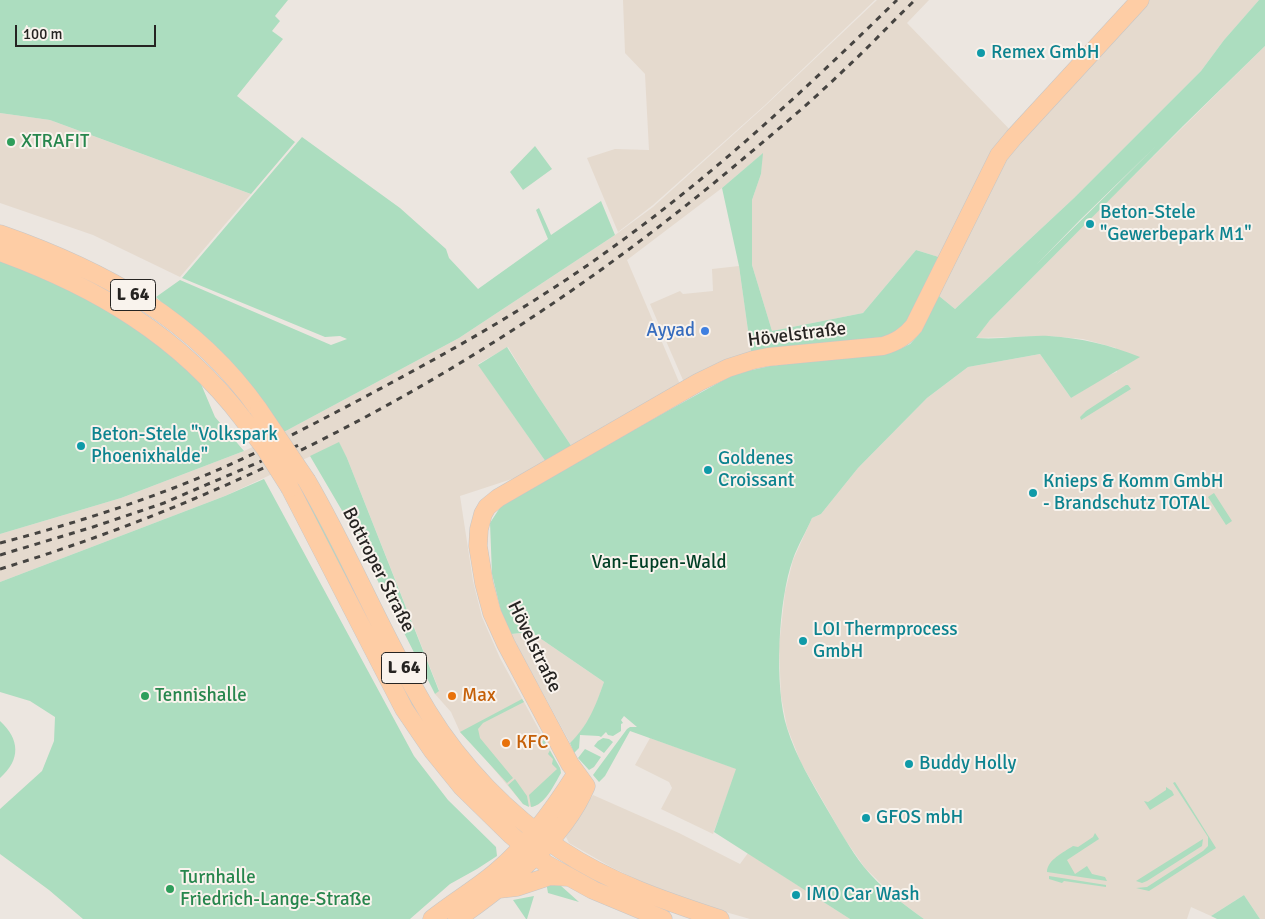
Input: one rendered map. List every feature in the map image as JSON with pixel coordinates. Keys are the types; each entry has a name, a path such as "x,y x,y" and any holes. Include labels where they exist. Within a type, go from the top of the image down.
{"main road":[{"name":"Hövelstraße","path":"542,836 561,798 581,780 506,644 492,613 484,583 478,546 479,525 487,507 498,498 557,462 699,382 728,368 753,360 883,346 896,342 905,336 914,326 999,155 1140,0"},
{"name":"Bottroper Straße","path":"0,234 90,271 130,293 166,316 195,338 224,366 259,410 307,481 339,539 406,672 434,720 453,748 490,791 542,836 564,852 592,868 632,887 704,915 720,919"},
{"name":"L 64","path":"0,252 76,284 119,307 159,334 194,364 230,401 264,447 290,488 376,656 421,736 462,787 529,850 568,877 617,901 663,919"},
{"path":"456,919 499,889 542,836"},
{"path":"432,919 529,850"},
{"path":"499,889 518,887 550,876 568,877"}],"shaded area":[{"path":"623,0 875,0 764,106 653,205 618,232 587,158 615,149 649,150 645,74 625,53"},
{"path":"877,0 929,0 907,23 1015,135 945,259 916,250 863,313 772,331 752,265 752,200 761,174 762,154 722,188 627,260 682,389 574,450 508,347 478,364 546,462 521,476 460,496 473,581 482,617 500,658 561,770 539,804 532,807 523,804 483,756 460,732 451,712 435,694 439,690 347,458 339,443 225,496 0,582 0,534 121,498 244,451 282,433 459,338 615,235 653,207 765,106"},
{"path":"1142,0 1259,0 1224,40 1201,71 1074,198 955,309 933,291 991,173"},
{"path":"1265,46 1265,919 1260,919 1244,895 1211,916 1191,907 1187,919 924,919 897,899 865,868 844,838 801,763 787,727 781,696 779,646 785,592 793,560 812,518 821,514 858,468 927,398 968,367 1040,354 1071,398 1104,377 1117,372 1116,348 1083,339 1049,336 975,338 990,320 1105,204"},
{"path":"0,113 50,120 251,194 180,277 93,235 0,203"},
{"name":"Ayyad","path":"739,266 752,359 686,387 650,304 680,291 683,294 713,291 712,269"},
{"path":"531,632 604,682 594,711 580,733 570,743 511,634"},
{"path":"650,738 737,769 713,834 661,809 672,788 669,782 635,765"},
{"path":"593,795 679,833 740,864 748,853 850,919 750,919 673,897 611,867 569,843 566,837"}],"green space":[{"path":"0,0 288,0 275,16 280,21 272,31 283,39 237,96 295,142 251,194 50,120 0,113"},
{"name":"Van-Eupen-Wald","path":"1259,0 1265,0 1265,46 990,320 976,338 1040,336 1072,338 1118,349 1140,357 1071,398 1040,354 968,367 927,398 858,468 821,514 812,518 793,559 788,576 781,620 779,667 783,711 791,739 810,780 859,860 884,888 924,919 850,919 714,832 736,769 630,731 605,776 599,782 593,775 627,729 637,727 624,716 621,720 623,723 621,724 621,731 613,736 608,735 606,732 601,737 580,735 579,748 574,753 570,743 591,715 604,682 531,632 511,634 503,620 492,574 490,523 501,506 729,377 770,366 891,352 910,344 921,332 933,291 955,309 1074,198 1201,71 1224,40","holes":["1157,145 1037,264 1080,220"]},
{"path":"302,137 400,208 446,249 449,258 478,289 548,239 536,210 539,208 551,235 601,201 615,235 459,338 282,433 209,346 156,297 180,280 331,345 347,339 340,336 325,337 182,278"},
{"path":"535,146 552,169 523,190 510,172"},
{"path":"763,153 761,174 752,200 752,265 772,331 863,313 916,250 945,259 895,340 752,359 739,266 722,188"},
{"path":"0,255 35,267 138,328 188,370 201,384 215,417 244,451 121,498 0,534"},
{"path":"507,347 574,450 546,462 478,365"},
{"path":"1126,385 1131,389 1081,420 1080,417 1086,411"},
{"path":"339,442 439,691 435,694 344,514 310,456"},
{"path":"297,474 372,616 515,825 442,749 414,709 291,478"},
{"path":"264,479 414,756 448,800 496,847 497,856 450,884 410,919 83,919 49,890 0,854 0,809 42,771 54,741 55,717 30,701 0,692 0,582 225,496"},
{"path":"1214,493 1232,521 1226,525 1208,497"},
{"path":"522,699 524,702 483,723 478,729 480,738 513,778 507,783 460,732"},
{"path":"0,721 7,728 14,742 15,757 7,771 0,778"},
{"path":"603,738 613,742 604,753 594,746"},
{"path":"544,740 549,749 540,743"},
{"path":"585,749 601,757 594,767 589,770 578,758"},
{"path":"550,750 561,773 545,799 531,807 529,795 557,769 552,764 553,759 548,754"},
{"path":"515,779 527,796 529,807 523,804 508,785"},
{"path":"1175,782 1216,848 1149,891 1136,888 1147,887 1208,846 1208,837 1173,783"},
{"path":"1166,787 1174,795 1150,810 1144,801 1148,802 1166,790"},
{"path":"1095,833 1099,839 1067,860 1075,874 1087,866 1092,874 1105,877 1107,881 1047,872 1050,864 1057,857 1073,846 1078,847 1093,837"},
{"path":"1203,839 1202,846 1147,881 1142,883 1136,881"},
{"path":"1049,876 1106,885 1106,887 1064,881 1062,883 1049,879"},
{"path":"546,882 560,885 579,902 548,893"},
{"path":"1244,895 1260,919 1217,919 1211,916"},
{"path":"534,896 527,919 526,919 513,900"}],"railway":[{"path":"0,543 115,509 172,489 227,466 369,395 507,317 592,262 693,186 763,126 897,0"},
{"path":"0,569 102,535 200,496 296,452 390,404 480,351 569,293 654,230 738,163 819,93 915,0"},
{"path":"0,555 164,503 301,444"}],"place":[{"name":"Remex GmbH","path":"981,53"},
{"name":"XTRAFIT","path":"11,142"},
{"name":"Beton-Stele \"Gewerbepark M1\"","path":"1090,224"},
{"name":"Ayyad","path":"705,331"},
{"name":"Beton-Stele \"Volkspark Phoenixhalde\"","path":"81,446"},
{"name":"Goldenes Croissant","path":"708,470"},
{"name":"Knieps & Komm GmbH - Brandschutz TOTAL","path":"1033,493"},
{"name":"LOI Thermprocess GmbH","path":"803,641"},
{"name":"Tennishalle","path":"145,696"},
{"name":"Max","path":"452,696"},
{"name":"KFC","path":"506,743"},
{"name":"Buddy Holly","path":"909,764"},
{"name":"GFOS mbH","path":"866,818"},
{"name":"Turnhalle Friedrich-Lange-Straße","path":"170,889"},
{"name":"IMO Car Wash","path":"796,895"}]}
